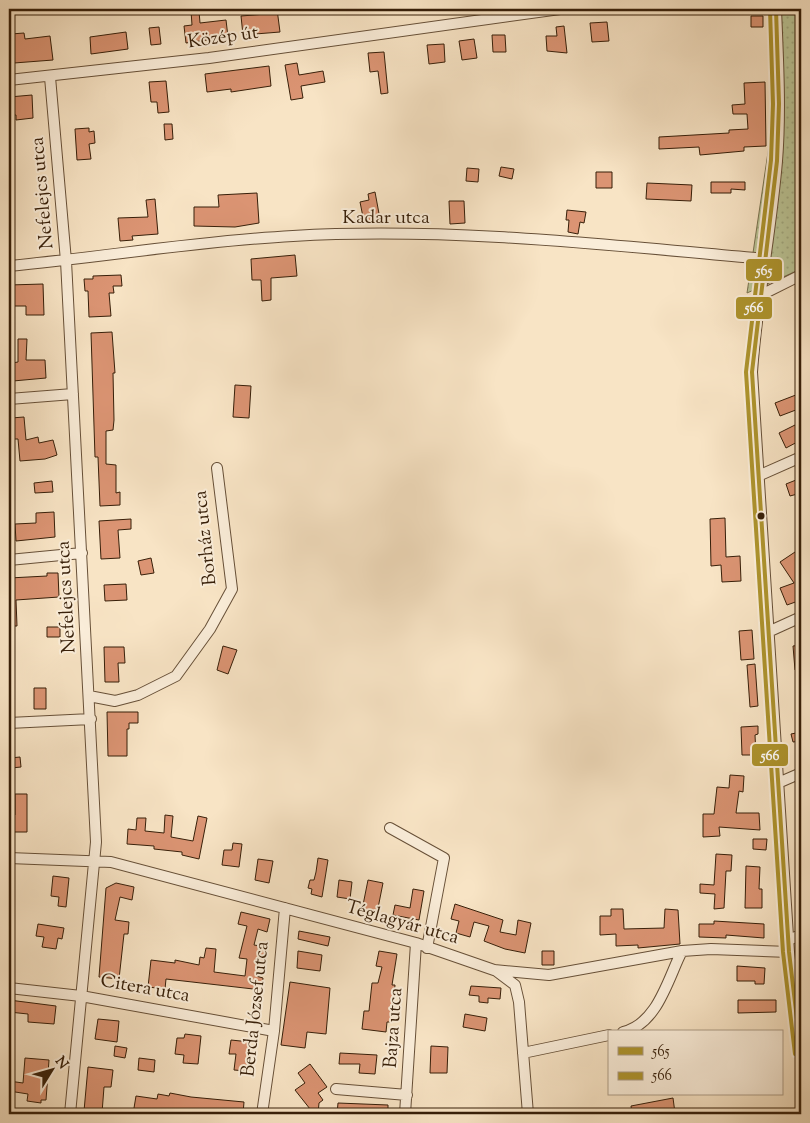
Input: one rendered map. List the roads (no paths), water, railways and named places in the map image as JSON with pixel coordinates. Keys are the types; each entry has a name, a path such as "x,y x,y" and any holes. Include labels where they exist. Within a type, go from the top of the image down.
{"street":[{"name":"Közép út","path":"9,80 50,77 560,9"},
{"path":"776,9 779,127 777,161 759,296 752,372 788,940 801,1053"},
{"name":"Nefelejcs utca","path":"50,77 66,261 96,842 70,1114"},
{"name":"Kadar utca","path":"9,266 242,240 366,235 525,237 764,259"},
{"path":"759,296 801,275"},
{"path":"9,399 73,394"},
{"path":"758,476 801,457"},
{"name":"Borház utca","path":"89,696 115,701 138,695 176,676 210,629 232,589 217,468"},
{"path":"9,560 82,553"},
{"path":"768,632 801,617"},
{"path":"9,723 91,719"},
{"path":"778,783 801,773"},
{"path":"390,828 444,858 428,948"},
{"name":"Téglagyár utca","path":"9,858 111,862 416,943 494,970 549,975 682,951 711,949 789,952"},
{"name":"Berda József utca","path":"262,1114 274,1031 285,908"},
{"path":"788,940 801,935"},
{"name":"Bajza utca","path":"405,1114 416,943"},
{"path":"631,1030 652,1014 682,951"},
{"path":"494,970 515,985 528,1114"},
{"name":"Citera utca","path":"9,988 81,996 274,1031"},
{"path":"523,1053 608,1035"},
{"path":"336,1090 407,1095"}]}
